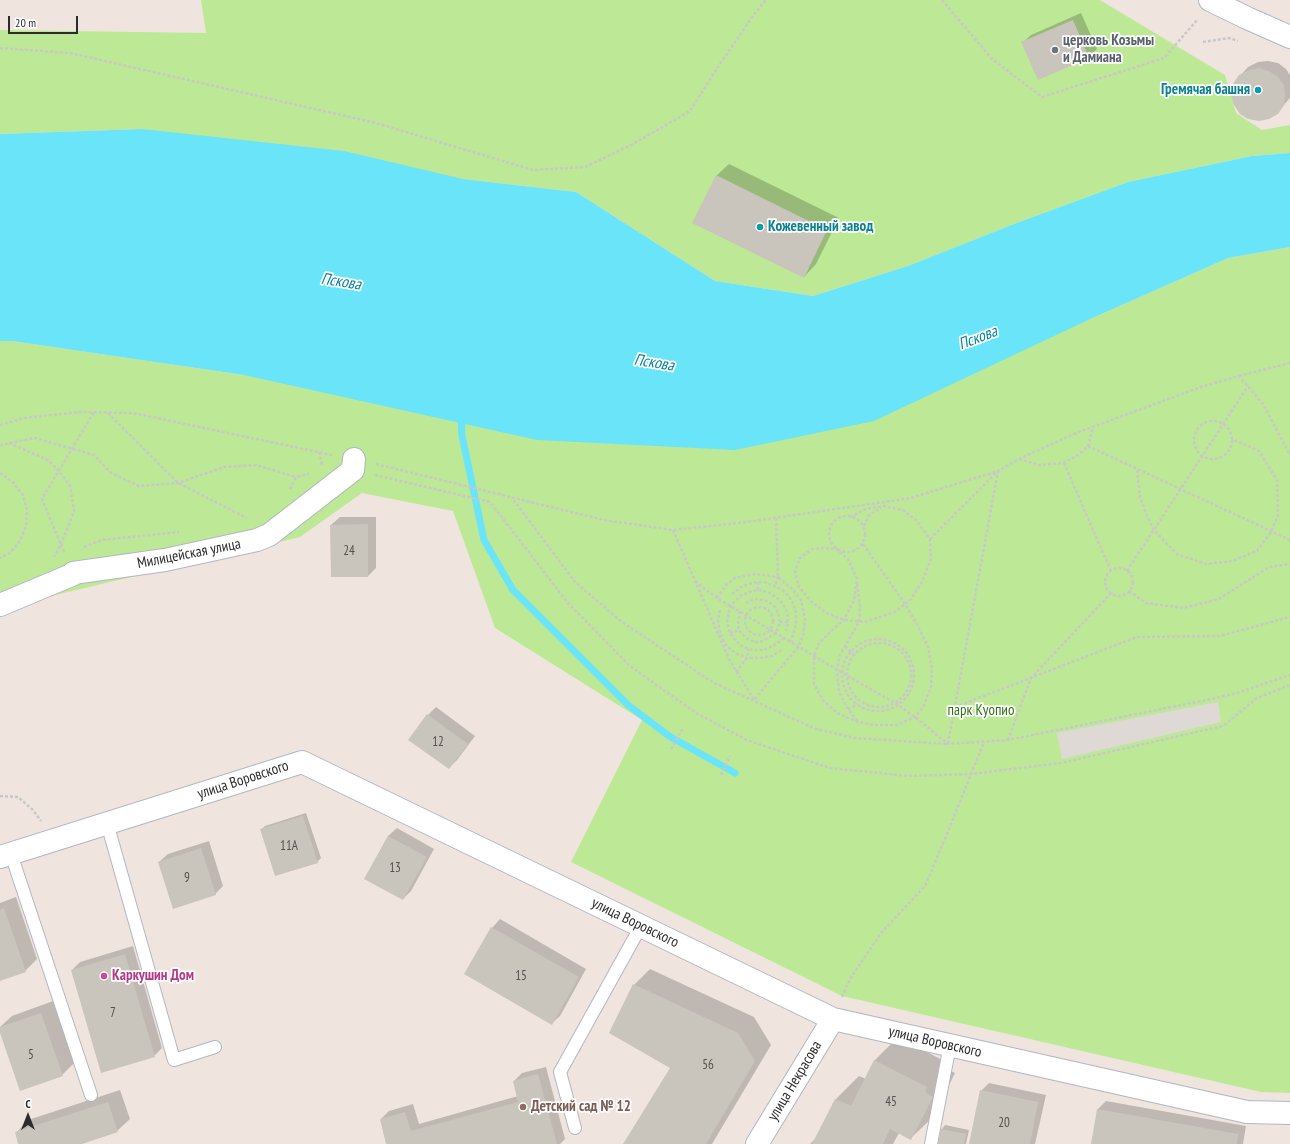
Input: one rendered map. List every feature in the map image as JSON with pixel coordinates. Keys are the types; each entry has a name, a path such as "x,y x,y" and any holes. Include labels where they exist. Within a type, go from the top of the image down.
{"street":[{"path":"1211,1 1290,36"},
{"name":"Милицейская улица","path":"0,605 74,574 73,573 165,560 257,540 269,535 353,464"},
{"name":"улица Воровского","path":"6,855 302,762 641,926 836,1011 950,1045 1247,1112 1290,1113"},
{"name":"улица Некрасова","path":"757,1144 836,1011"}],"lane":[{"path":"107,823 174,1060 215,1047"},
{"path":"6,855 90,1095"},
{"path":"575,1128 560,1072 641,926"},
{"path":"930,1144 950,1045"}],"path":[{"path":"0,48 70,53 376,124 533,170 585,167 633,144 690,111 726,55 755,13 766,0"},
{"path":"942,0 992,59 1042,97 1164,58 1211,1"},
{"path":"1203,42 1229,38 1243,44"},
{"path":"0,425 24,418 80,412 133,413 353,464 465,486 604,520 673,530 747,522 911,498 998,471 1019,459 1093,427 1204,386 1290,363"},
{"path":"1239,376 1263,404 1290,455"},
{"path":"1127,571 1248,386"},
{"path":"8,443 48,460 59,471 70,486 74,512 61,544 53,558 65,554 61,544 42,499 59,471 94,412"},
{"path":"108,413 178,483 250,520 243,521"},
{"path":"1210,421 1217,421 1228,428 1232,439 1229,451 1225,455 1219,459 1207,459 1197,452 1193,439 1198,427 1210,421"},
{"path":"1019,459 1039,465 1064,463 1078,455 1088,446 1093,427"},
{"path":"0,445 35,438 94,455 112,473 139,486 178,483 224,467 256,465 296,477 310,474"},
{"path":"1137,470 1140,497 1154,530 1178,554 1206,564 1232,561 1256,551 1271,532 1278,515 1277,480 1259,451 1232,439"},
{"path":"1088,446 1290,540"},
{"path":"1064,463 1111,571"},
{"path":"353,464 490,502 568,603 630,666 696,713 747,740 830,768 908,776 971,774 1061,763 1224,726 1257,698 1290,686"},
{"path":"930,538 998,471"},
{"path":"948,744 998,471"},
{"path":"0,473 13,482 23,495 27,510 26,526 20,541 10,553 0,558"},
{"path":"288,492 296,477"},
{"path":"512,498 576,582 622,622 714,683 816,729 856,738 948,744 1008,740 1216,698 1237,693 1290,675"},
{"path":"850,517 866,509 884,506 903,510 917,521 930,538 930,558 922,582 912,599 895,612 865,622 844,620 826,613 810,600 799,587 795,572 800,558 812,549 836,549 848,553 854,551 863,544 865,538 864,527 869,515 884,506"},
{"path":"858,722 848,709 839,692 837,669 840,654 859,622 860,607 857,579 848,558 832,545 829,533 834,522 844,517 856,518 864,527"},
{"path":"775,586 778,577 776,518"},
{"path":"673,530 736,672 754,700"},
{"path":"80,548 102,540 184,531"},
{"path":"857,579 854,600 844,620 818,645 814,656 814,684 822,699 837,712 858,722 874,726 897,726 916,717 923,707 931,687 932,669 928,647 905,604 863,544"},
{"path":"1128,591 1146,603 1184,608 1219,599 1269,567 1290,564"},
{"path":"1120,568 1127,571 1132,579 1131,588 1122,595 1118,596 1111,593 1105,582 1108,573 1120,568"},
{"path":"717,598 726,585 735,578 755,574 778,577 792,589 801,600 805,619 803,636 798,647 754,700"},
{"path":"695,581 717,598 896,704 916,717 948,744"},
{"path":"758,582 758,590"},
{"path":"732,594 741,587 758,582 764,582 775,586 785,592 792,601 796,612 796,624 791,642"},
{"path":"784,638 773,646 763,650 753,650 743,647 730,633 728,622 731,606 740,596 749,592 758,590 768,592 776,596 783,604 787,612 788,622 786,631"},
{"path":"1008,740 1031,678 1111,593"},
{"path":"740,611 738,617 739,630 749,640 756,642 763,641 776,633 780,622 778,613 770,603 757,599 751,600 745,604"},
{"path":"763,607 767,609 772,616 772,626 770,630 762,634 753,634 746,628 746,614 753,608 763,607"},
{"path":"720,610 718,620 720,633 725,644 735,653 746,658 759,658 772,656 783,649"},
{"path":"955,707 1137,637 1220,636 1290,617"},
{"path":"780,622 788,622"},
{"path":"730,633 739,630"},
{"path":"882,639 893,642 902,648 910,657 914,667 914,679 911,690 904,700 882,711 870,710 849,697 844,686 842,672 845,661 851,651 860,644 870,640 882,639"},
{"path":"859,703 848,685 846,675 849,663 854,654 862,648 871,644 881,643 891,645 900,651 907,658 910,668 911,679 908,689 896,704"},
{"path":"845,646 854,654"},
{"path":"736,672 746,658 748,649"},
{"path":"848,709 859,703"},
{"path":"671,749 683,728"},
{"path":"836,1011 850,979 880,933 925,886 984,742"},
{"path":"721,775 730,756"},
{"path":"0,796 18,797 33,810 56,840"}],"green space":[{"path":"201,0 1100,0 1225,75 1236,113 1262,130 1290,125 1290,153 1252,156 1128,182 1014,224 908,266 813,296 715,281 576,192 463,179 142,129 0,134 0,30 206,33"},
{"name":"парк Куопио","path":"1290,247 1290,1093 1261,1092 842,996 571,862 642,720 495,628 453,511 362,493 300,537 13,605 0,613 0,341 12,341 244,375 1088,320 1228,258"}],"shaded area":[{"path":"1218,702 1221,722 1062,759 1057,733"}],"water":[{"name":"Пскова","path":"142,129 344,151 463,179 576,192 715,281 813,296 908,266 1014,224 1128,182 1252,156 1290,153 1290,247 1228,258 1088,320 874,421 735,450 537,440 244,375 12,341 0,341 0,134"}],"building":[{"name":"церковь Козьмы и Дамиана","path":"1073,20 1089,58 1038,80 1021,42"},
{"name":"Гремячая башня","path":"1259,68 1269,71 1278,77 1284,85 1285,95 1284,105 1278,114 1269,119 1259,121 1248,119 1240,114 1234,105 1231,96 1233,84 1239,75 1249,70"},
{"name":"Кожевенный завод","path":"716,175 827,230 804,278 692,223"},
{"path":"368,524 368,577 331,577 330,525"},
{"path":"427,714 468,744 449,769 408,740"},
{"path":"303,816 318,863 275,876 260,829"},
{"path":"388,836 427,857 403,900 364,879"},
{"path":"201,848 216,895 173,909 158,862"},
{"path":"4,908 26,972 0,981 0,910"},
{"path":"491,927 579,977 552,1025 464,974"},
{"path":"125,954 155,1057 101,1073 71,970"},
{"path":"633,984 738,1033 755,1061 706,1144 623,1144 670,1068 609,1033"},
{"path":"41,1013 63,1076 20,1091 0,1033 0,1027"},
{"path":"874,1060 927,1087 925,1092 933,1097 911,1140 890,1129 883,1144 812,1144 835,1099 851,1106"},
{"name":"Детский сад № 12","path":"538,1074 557,1144 386,1144 380,1119 405,1112 411,1131 518,1102 513,1081"},
{"path":"980,1090 1038,1102 1030,1144 969,1144"},
{"path":"108,1102 118,1132 82,1144 18,1144 15,1132"},
{"path":"1097,1109 1238,1134 1237,1144 1091,1144"},
{"path":"941,1129 966,1134 964,1144 938,1144"}],"waterway":[{"path":"461,414 462,436 484,540 513,590 628,705 669,736 735,773"}],"place":[{"name":"церковь Козьмы и Дамиана","path":"1055,50"},
{"name":"Гремячая башня","path":"1258,90"},
{"name":"Кожевенный завод","path":"760,227"},
{"name":"Каркушин Дом","path":"104,976"},
{"name":"Детский сад № 12","path":"523,1107"}]}
